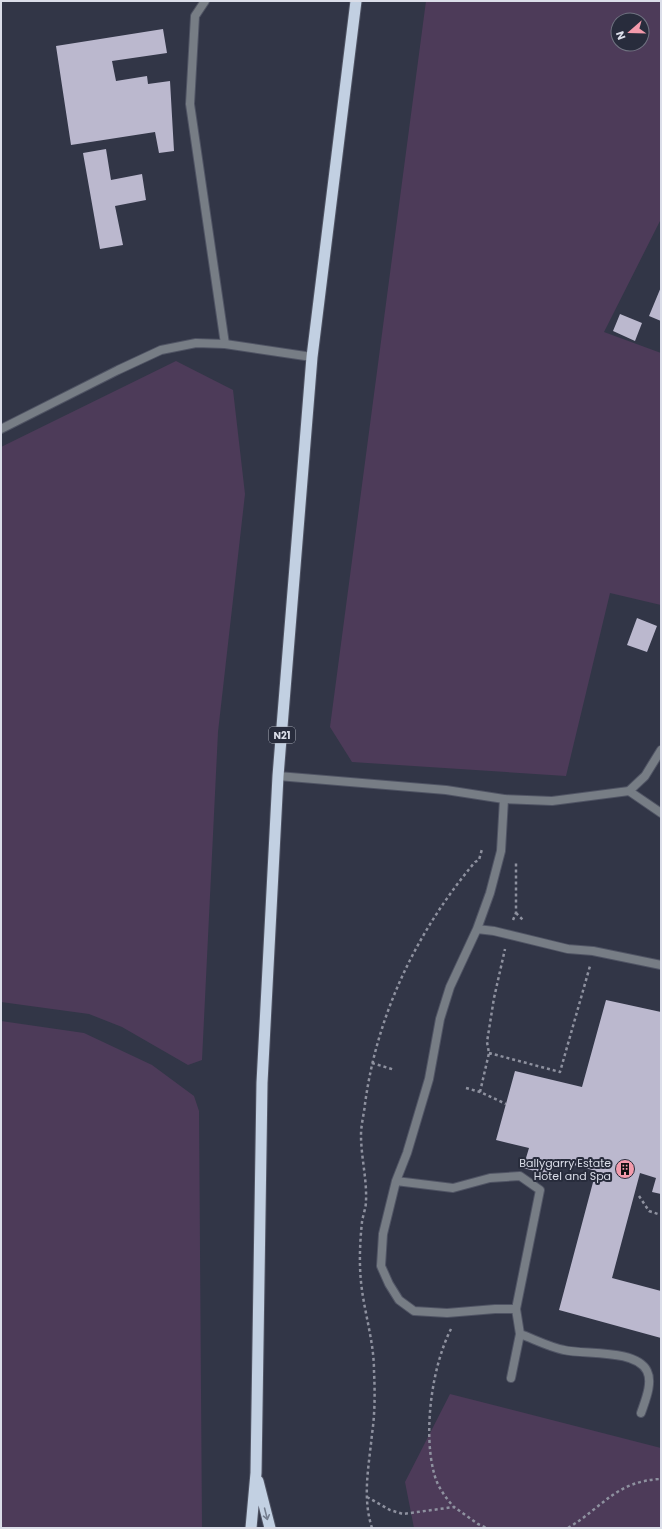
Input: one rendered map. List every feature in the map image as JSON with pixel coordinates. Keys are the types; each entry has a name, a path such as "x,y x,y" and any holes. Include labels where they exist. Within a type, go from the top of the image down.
{"highway":[{"name":"N21","path":"251,1528 256,1473 262,1083 278,776 312,357 356,1"},
{"name":"N21","path":"256,1473 270,1528"}],"street":[{"path":"205,1 195,16 190,104 225,344"},
{"path":"1,429 161,350 196,343 225,344 312,357"},
{"path":"278,776 446,790 504,799 552,801 629,792 645,776 661,750"},
{"path":"629,792 661,813"},
{"path":"504,799 501,851 490,893 477,930 444,1004 429,1080 407,1153 396,1181 383,1234 381,1266 388,1284 399,1300 414,1311 440,1313 495,1309 516,1310"},
{"path":"477,930 494,931 568,949 600,952 661,965"},
{"path":"396,1181 453,1188 490,1178 520,1176 540,1190 516,1310 520,1334 511,1378"},
{"path":"520,1334 564,1350 621,1356 636,1360 644,1366 648,1373 649,1383 641,1413"}],"path":[{"path":"372,1528 366,1497 375,1387 370,1330 361,1281 360,1249 366,1202 361,1134 372,1063 390,1004 415,950 442,903 475,862 479,860 482,849"},
{"path":"511,925 516,913 516,861"},
{"path":"480,1092 489,1053 487,1042 494,998 505,948"},
{"path":"489,1053 560,1072 591,962"},
{"path":"372,1063 395,1070"},
{"path":"466,1088 480,1092 506,1104"},
{"path":"639,1196 649,1211 661,1215"},
{"path":"462,1312 444,1342 435,1379 431,1419 431,1460 434,1474 444,1496 454,1507 478,1524 487,1528"},
{"path":"568,1528 588,1515 612,1494 622,1488 642,1481 661,1479"},
{"path":"366,1497 390,1510 403,1514 454,1507"}],"shaded area":[{"path":"426,1 661,1 661,219 604,332 661,353 661,605 610,593 566,776 352,762 330,727"},
{"path":"176,361 233,390 245,494 218,732 202,1060 188,1065 122,1027 89,1014 1,1002 1,447"},
{"path":"1,1021 84,1033 152,1065 194,1096 199,1111 202,1528 1,1528"},
{"path":"450,1394 661,1448 661,1528 414,1528 405,1482"}],"building":[{"path":"163,29 167,53 112,61 116,81 147,76 148,84 170,81 174,151 159,153 155,132 71,145 56,46"},
{"path":"106,149 111,180 142,174 146,200 115,206 123,245 100,249 83,153"},
{"path":"661,287 661,321 649,316"},
{"path":"620,314 642,323 635,341 613,331"},
{"path":"637,618 657,626 647,652 627,645"},
{"name":"Ballygarry Estate Hotel and Spa","path":"606,1000 661,1012 661,1194 652,1192 656,1178 640,1173 612,1278 661,1291 661,1338 559,1310 596,1171 555,1160 551,1175 523,1168 529,1148 496,1140 515,1071 582,1087"}],"place":[{"name":"Ballygarry Estate Hotel and Spa","path":"625,1169"}]}
